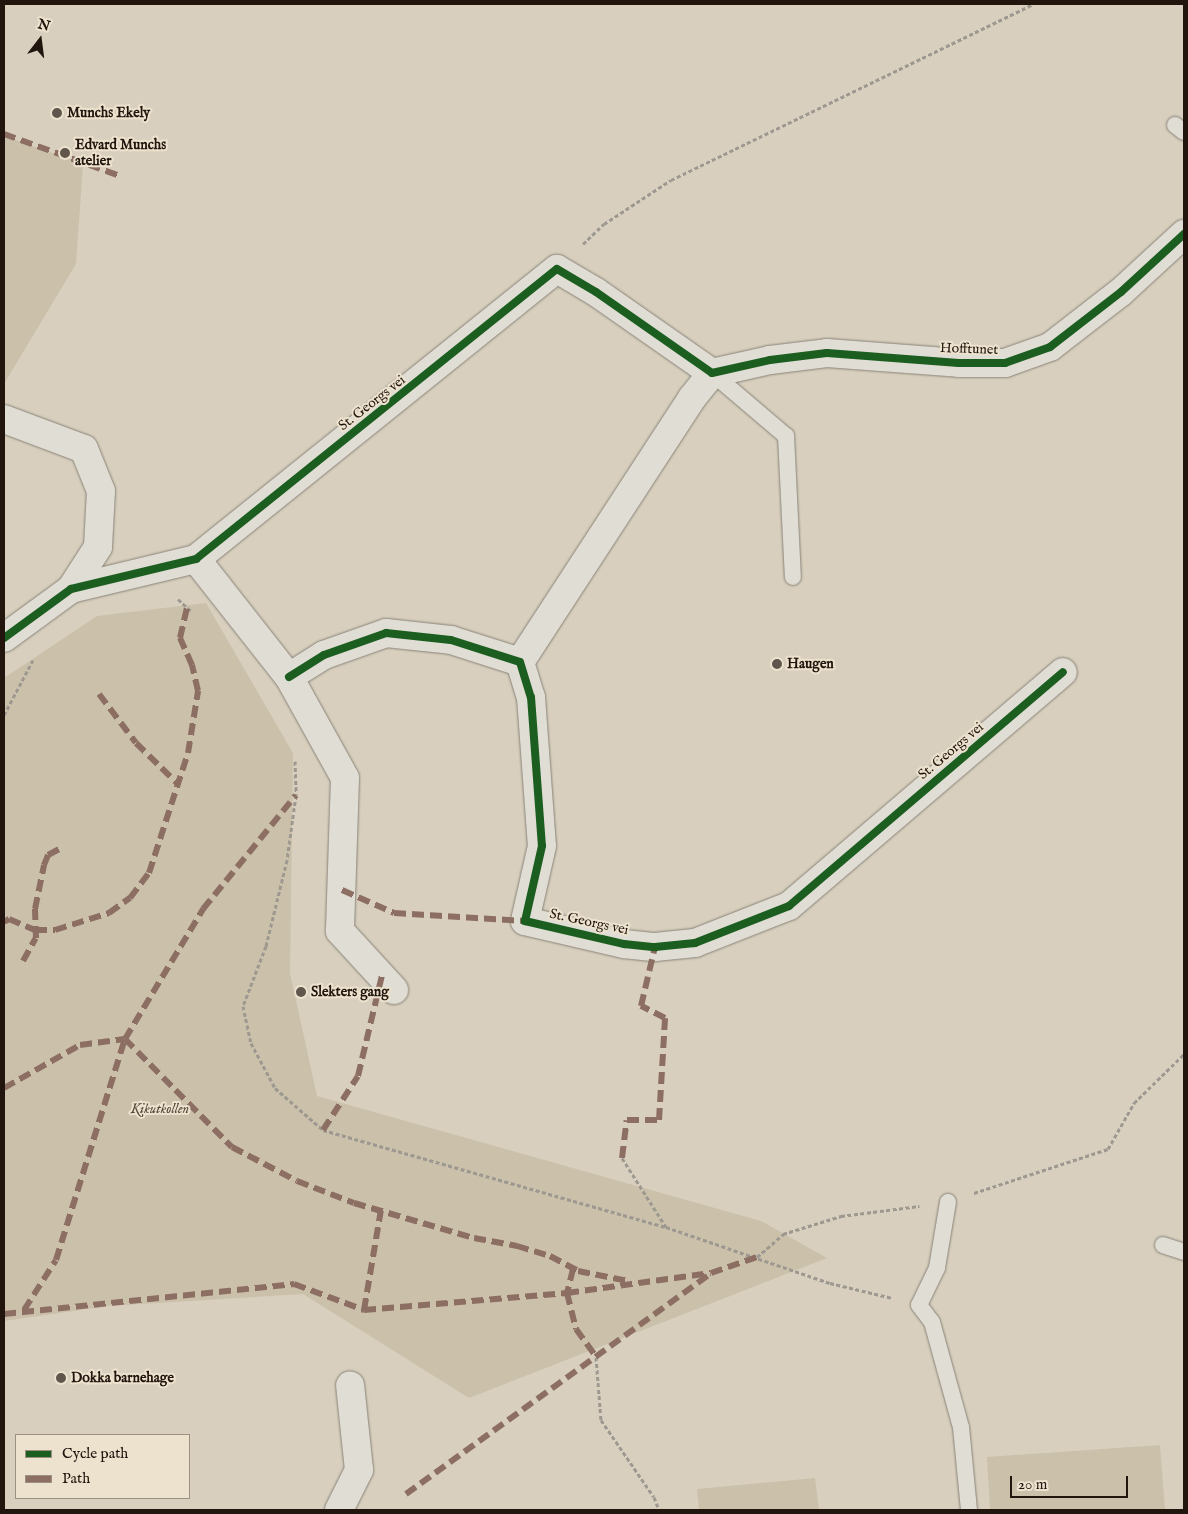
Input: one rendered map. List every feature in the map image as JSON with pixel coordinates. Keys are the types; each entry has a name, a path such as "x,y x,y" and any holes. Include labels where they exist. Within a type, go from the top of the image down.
{"street":[{"name":"Hofftunet","path":"712,373 741,366 827,353 959,363 1005,363 1050,347 1121,292 1184,234"},
{"path":"289,678 324,654 386,632 451,640 520,662 692,398 712,373 557,268"},
{"name":"St. Georgs vei","path":"4,638 71,590 196,559 557,268"},
{"path":"4,420 84,449 101,491 98,547 71,590"},
{"path":"196,559 289,678 345,778 340,931 394,990"},
{"name":"St. Georgs vei","path":"520,662 531,697 542,846 526,921 624,944 655,947 695,942 789,906 1063,672"},
{"path":"338,1510 359,1470 350,1385"}],"lane":[{"path":"712,373 786,436 793,577"},
{"path":"948,1202 937,1268 919,1305 932,1322 961,1427 969,1510"},
{"path":"1163,1245 1184,1252"}],"path":[{"path":"557,268 604,224 671,180 1034,4"},
{"path":"147,570 193,614"},
{"path":"295,759 296,795 287,860 266,946 243,1006 251,1043 275,1088 323,1130 666,1227 830,1283 919,1305"},
{"path":"758,1257 783,1234 841,1216 948,1202 1108,1149 1134,1103 1184,1054"},
{"path":"622,1158 666,1227"},
{"path":"596,1357 601,1420 654,1497 659,1510"}],"green space":[{"path":"4,136 83,164 76,264 4,384"},
{"name":"Kikutkollen","path":"206,603 293,753 290,973 317,1096 761,1221 827,1258 469,1398 303,1294 108,1306 4,1321 4,678 97,616"},
{"path":"1160,1445 1165,1510 990,1510 987,1457"},
{"path":"815,1478 819,1510 699,1510 697,1489"}],"marked path":[{"path":"4,134 120,176"},
{"path":"4,922 9,919 35,930 55,930 109,913 130,898 149,873 188,753 198,691 192,665 180,638 187,608"},
{"path":"99,694 136,743 177,783"},
{"path":"24,1310 56,1260 125,1039 203,909 296,795"},
{"path":"23,961 36,938 35,909 44,865 48,855 63,847"},
{"path":"342,890 394,913 525,921"},
{"path":"622,1158 627,1120 659,1120 665,1018 641,1006 655,947"},
{"path":"323,1130 358,1076 382,975"},
{"path":"4,1088 80,1045 125,1039 232,1147 297,1181 354,1203 474,1238 517,1246 550,1256 578,1271 628,1281"},
{"path":"364,1310 381,1210"},
{"path":"4,1314 294,1284 364,1310 567,1293 711,1273 757,1257"},
{"path":"573,1269 567,1293 576,1329 596,1357"},
{"path":"406,1494 710,1274"}],"cycle path":[{"path":"4,638 71,589 196,559 557,269 596,292 712,373 770,360 827,353 959,363 1005,363 1050,347 1121,292 1184,234"},
{"path":"289,677 324,655 386,633 451,640 520,662 531,697 542,846 525,921 624,944 655,947 695,943 789,906 1063,672"}],"place":[{"name":"Munchs Ekely","path":"57,113"},
{"name":"Edvard Munchs atelier","path":"65,153"},
{"name":"Haugen","path":"777,664"},
{"name":"Slekters gang","path":"301,992"},
{"name":"Dokka barnehage","path":"61,1378"}]}
